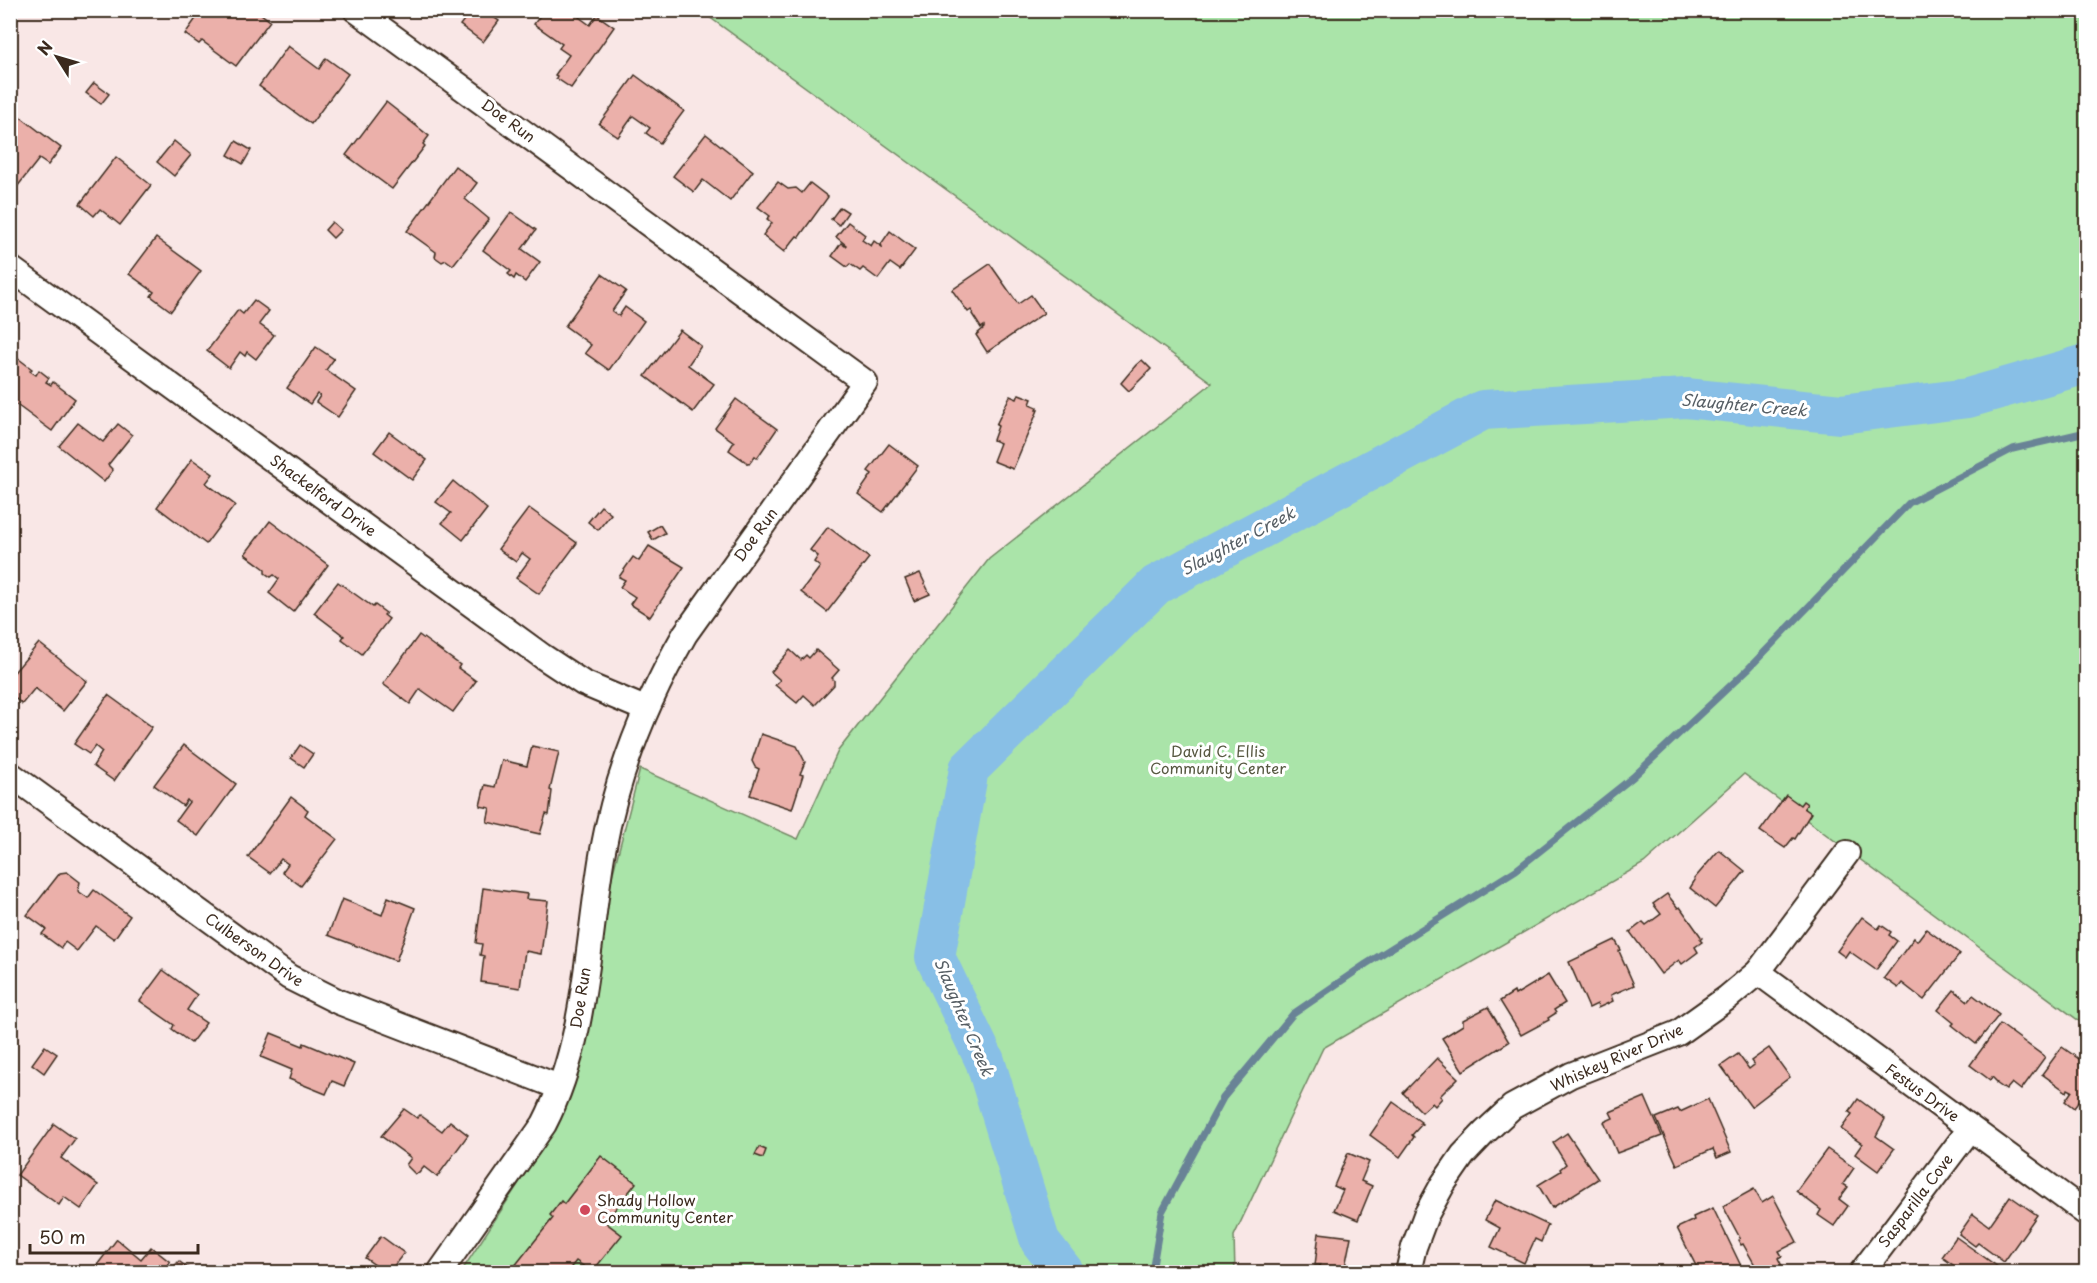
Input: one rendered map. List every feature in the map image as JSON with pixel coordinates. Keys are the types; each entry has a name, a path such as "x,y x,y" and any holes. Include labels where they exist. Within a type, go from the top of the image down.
{"street":[{"name":"Doe Run","path":"356,10 865,382 685,634 645,709 617,790 603,849 579,1015 572,1049 554,1107 440,1272"},
{"name":"Shackelford Drive","path":"10,268 542,656 583,683 645,709"},
{"name":"Culberson Drive","path":"10,774 289,978 339,1002 559,1088"},
{"name":"Whiskey River Drive","path":"1408,1272 1414,1247 1426,1215 1443,1184 1464,1155 1512,1107 1571,1075 1678,1033 1727,998 1758,972 1846,853"},
{"name":"Festus Drive","path":"1758,972 2086,1213"},
{"name":"Sasparilla Cove","path":"1862,1272 1970,1129"}],"green space":[{"name":"David C. Ellis Community Center","path":"701,11 2086,11 2086,1026 1744,774 1644,863 1323,1048 1234,1236 1235,1272 461,1272 541,1149 640,769 798,839 838,751 989,559 1212,383"}],"building":[{"path":"174,10 187,10 183,17"},
{"path":"202,10 248,10 252,13 256,10 270,21 236,66 202,41 199,44 185,34"},
{"path":"439,10 496,10 492,16 499,21 483,42 460,25 464,20 455,14 450,20"},
{"path":"544,10 583,10 579,17 590,25 597,15 614,27 571,88 555,75 569,55 559,48 562,44 534,24"},
{"path":"288,46 319,69 326,58 348,74 311,124 259,86"},
{"path":"635,75 684,111 660,143 646,133 650,128 633,116 618,137 599,124"},
{"path":"94,83 109,94 101,104 86,93"},
{"path":"386,102 429,136 423,144 425,146 392,189 346,155"},
{"path":"10,109 61,148 48,165 39,159 13,192 10,190"},
{"path":"706,134 753,171 730,201 703,180 694,192 673,176"},
{"path":"174,141 191,155 174,176 157,162"},
{"path":"236,141 251,150 243,164 228,155"},
{"path":"116,157 151,185 120,225 100,209 94,216 80,204"},
{"path":"455,166 477,183 465,199 489,219 453,265 435,257 436,252 407,231"},
{"path":"778,182 788,189 796,188 802,193 810,183 828,197 799,237 797,236 784,252 763,235 772,223 767,219 770,216 758,207"},
{"path":"840,207 848,212 839,225 831,219"},
{"path":"511,212 536,230 522,249 540,262 525,282 516,275 514,279 508,274 511,271 483,250"},
{"path":"332,222 341,230 333,238 325,230"},
{"path":"848,222 865,235 862,240 871,246 874,241 882,247 881,244 890,231 915,250 900,270 890,263 878,279 863,268 860,271 850,264 847,267 832,256 841,243 846,245 836,237"},
{"path":"156,238 201,271 171,311 151,296 154,292 129,274"},
{"path":"990,264 1018,304 1031,295 1044,313 987,352 976,335 984,326 981,328 971,310 968,312 952,290"},
{"path":"602,274 626,291 612,311 619,316 625,307 644,321 609,370 585,353 591,345 565,326"},
{"path":"254,300 269,311 259,324 274,335 256,359 247,352 245,356 240,352 229,368 207,351 238,310 243,314"},
{"path":"680,330 701,346 688,365 714,384 693,412 645,376"},
{"path":"316,347 334,359 326,370 356,391 338,417 316,402 320,396 317,394 310,404 287,388"},
{"path":"11,353 32,369 30,371 36,375 39,370 49,378 46,382 51,385 53,382 75,399 52,431 10,400"},
{"path":"1142,360 1151,369 1129,391 1121,383"},
{"path":"1019,394 1032,399 1030,404 1038,410 1013,469 993,461 1000,443 993,440 998,426 996,425 1010,396 1017,399"},
{"path":"736,399 777,429 757,458 755,456 749,464 729,450 734,442 715,428"},
{"path":"78,423 103,442 118,424 132,435 108,465 113,470 104,482 59,446"},
{"path":"389,432 427,460 412,480 374,452"},
{"path":"889,444 918,466 883,512 858,494 872,474 868,471"},
{"path":"192,459 213,474 206,483 235,505 206,544 157,507"},
{"path":"453,481 487,509 463,540 442,523 451,513 436,502"},
{"path":"601,506 611,514 598,530 588,522"},
{"path":"529,508 577,543 539,594 516,578 530,559 522,553 516,562 498,549"},
{"path":"270,521 328,565 293,612 269,593 279,579 265,573 265,569 245,554"},
{"path":"660,525 665,533 653,540 648,532"},
{"path":"828,527 869,558 827,612 801,592 820,567 814,562 818,556 810,550"},
{"path":"649,546 684,567 650,617 630,604 635,597 620,587 625,580 619,577 633,557 639,561"},
{"path":"920,573 930,594 914,601 905,579"},
{"path":"338,582 373,607 375,605 386,613 384,615 389,619 362,654 342,639 344,636 314,613"},
{"path":"419,635 460,665 458,668 476,681 453,712 420,689 410,704 383,684"},
{"path":"39,643 87,681 63,711 35,688 22,704 10,694 10,677"},
{"path":"790,650 801,660 806,655 809,658 816,650 839,670 832,678 834,685 815,705 804,695 797,703 775,685 780,680 771,672"},
{"path":"108,695 152,727 114,781 93,766 102,752 95,746 89,754 74,744"},
{"path":"761,734 797,746 805,762 792,809 750,795 759,769 752,761"},
{"path":"184,745 236,784 198,836 176,820 189,802 187,800 183,806 154,785"},
{"path":"300,745 313,754 304,767 291,758"},
{"path":"532,746 559,752 550,790 552,791 549,815 546,814 540,834 487,822 490,808 480,806 485,785 495,787 502,760 527,766"},
{"path":"1786,795 1800,805 1803,801 1807,804 1804,808 1811,813 1795,839 1793,838 1785,848 1760,831"},
{"path":"291,797 308,810 305,815 337,839 301,886 282,872 288,864 281,859 270,873 248,857"},
{"path":"1719,850 1745,871 1715,908 1690,888 1694,879"},
{"path":"67,872 80,882 78,891 88,898 94,890 130,916 114,939 96,926 77,951 65,942 61,948 42,934 46,929 27,915 60,873"},
{"path":"483,888 527,894 526,899 548,901 541,954 525,951 520,988 481,982 484,956 480,955 482,944 476,943"},
{"path":"1667,894 1678,908 1680,907 1702,938 1700,940 1702,942 1695,947 1698,952 1682,964 1679,960 1661,974 1630,932 1643,922 1646,925 1661,914 1653,904"},
{"path":"388,897 415,908 396,961 328,935 342,899 382,915"},
{"path":"1862,917 1878,929 1881,925 1891,932 1889,935 1897,941 1876,970 1849,951 1845,957 1837,951"},
{"path":"1926,929 1960,954 1924,1000 1902,983 1898,988 1884,978 1914,938 1917,941"},
{"path":"1615,940 1634,985 1611,995 1613,1001 1598,1008 1597,1004 1589,1008 1569,962"},
{"path":"163,970 197,995 187,1010 206,1023 191,1043 172,1029 174,1025 140,1001"},
{"path":"1548,975 1565,1003 1554,1010 1556,1013 1548,1018 1549,1020 1521,1035 1500,1001 1514,992 1515,995"},
{"path":"1954,990 1968,1001 1973,995 1999,1015 1976,1044 1952,1025 1954,1023 1938,1010"},
{"path":"1488,1007 1509,1042 1463,1071 1442,1038 1463,1025 1463,1020"},
{"path":"2000,1024 2045,1057 2021,1090 2012,1083 2006,1090 1992,1077 1990,1080 1970,1065"},
{"path":"271,1033 303,1046 304,1043 354,1064 344,1086 332,1081 326,1094 289,1079 292,1070 261,1057"},
{"path":"45,1046 57,1054 44,1073 32,1064"},
{"path":"2062,1047 2086,1064 2083,1069 2086,1071 2086,1092 2074,1108 2065,1101 2072,1091 2068,1089 2067,1092 2042,1074"},
{"path":"1769,1048 1790,1077 1751,1107 1721,1066 1738,1054 1749,1069 1754,1065 1751,1061"},
{"path":"1437,1058 1458,1078 1440,1096 1442,1098 1435,1106 1432,1103 1422,1112 1403,1093"},
{"path":"1645,1097 1662,1136 1617,1153 1604,1122 1613,1118 1610,1112"},
{"path":"1708,1099 1731,1152 1717,1158 1713,1149 1677,1165 1656,1118 1678,1109 1680,1112"},
{"path":"1858,1099 1885,1119 1876,1136 1894,1149 1878,1171 1855,1154 1862,1144 1841,1129 1852,1114 1849,1112"},
{"path":"1393,1102 1422,1124 1412,1135 1414,1137 1400,1157 1370,1135"},
{"path":"404,1109 417,1118 420,1115 442,1131 450,1121 468,1135 437,1177 424,1167 415,1174 406,1165 411,1158 381,1136"},
{"path":"54,1124 75,1139 61,1158 98,1185 81,1209 64,1197 59,1205 17,1175"},
{"path":"1567,1133 1598,1179 1552,1208 1538,1185 1561,1171 1560,1169 1566,1164 1553,1143"},
{"path":"759,1147 766,1150 763,1158 755,1155"},
{"path":"1827,1149 1854,1168 1843,1184 1848,1187 1839,1199 1848,1206 1834,1226 1818,1215 1821,1210 1796,1191"},
{"path":"1348,1153 1369,1162 1361,1181 1372,1186 1358,1220 1334,1210 1343,1190 1334,1186"},
{"name":"Shady Hollow Community Center","path":"601,1156 636,1183 605,1222 622,1235 592,1272 576,1261 567,1272 510,1272 553,1218 550,1215 561,1201 564,1204"},
{"path":"1754,1189 1762,1203 1773,1196 1797,1242 1779,1251 1782,1256 1778,1258 1785,1272 1759,1272 1743,1244 1741,1245 1738,1240 1740,1238 1723,1206"},
{"path":"2010,1196 2037,1215 2004,1262 1978,1243 1975,1246 1959,1234 1973,1214 1989,1226"},
{"path":"1495,1200 1548,1225 1541,1242 1535,1239 1524,1263 1491,1247 1500,1228 1485,1220"},
{"path":"1713,1208 1743,1270 1738,1272 1688,1272 1697,1268 1677,1228 1694,1220 1693,1217"},
{"path":"1319,1233 1351,1237 1344,1272 1319,1272 1320,1265 1315,1265"},
{"path":"381,1236 404,1253 389,1272 385,1272 365,1258"},
{"path":"1956,1237 2005,1272 1954,1272 1957,1268 1942,1257"},
{"path":"117,1239 141,1259 151,1247 170,1262 164,1272 99,1272 94,1269"},
{"path":"180,1262 193,1272 169,1272"}],"waterway":[{"name":"Slaughter Creek","path":"1064,1272 1040,1241 985,1061 935,957 969,769 1156,585 1483,410 1686,398 1841,414 1968,398 2086,364"},
{"path":"1152,1272 1162,1212 1223,1098 1293,1014 1366,964 1516,870 1633,777 1748,669 1909,503 2013,449 2086,432"}],"place":[{"name":"Shady Hollow Community Center","path":"585,1210"}]}
